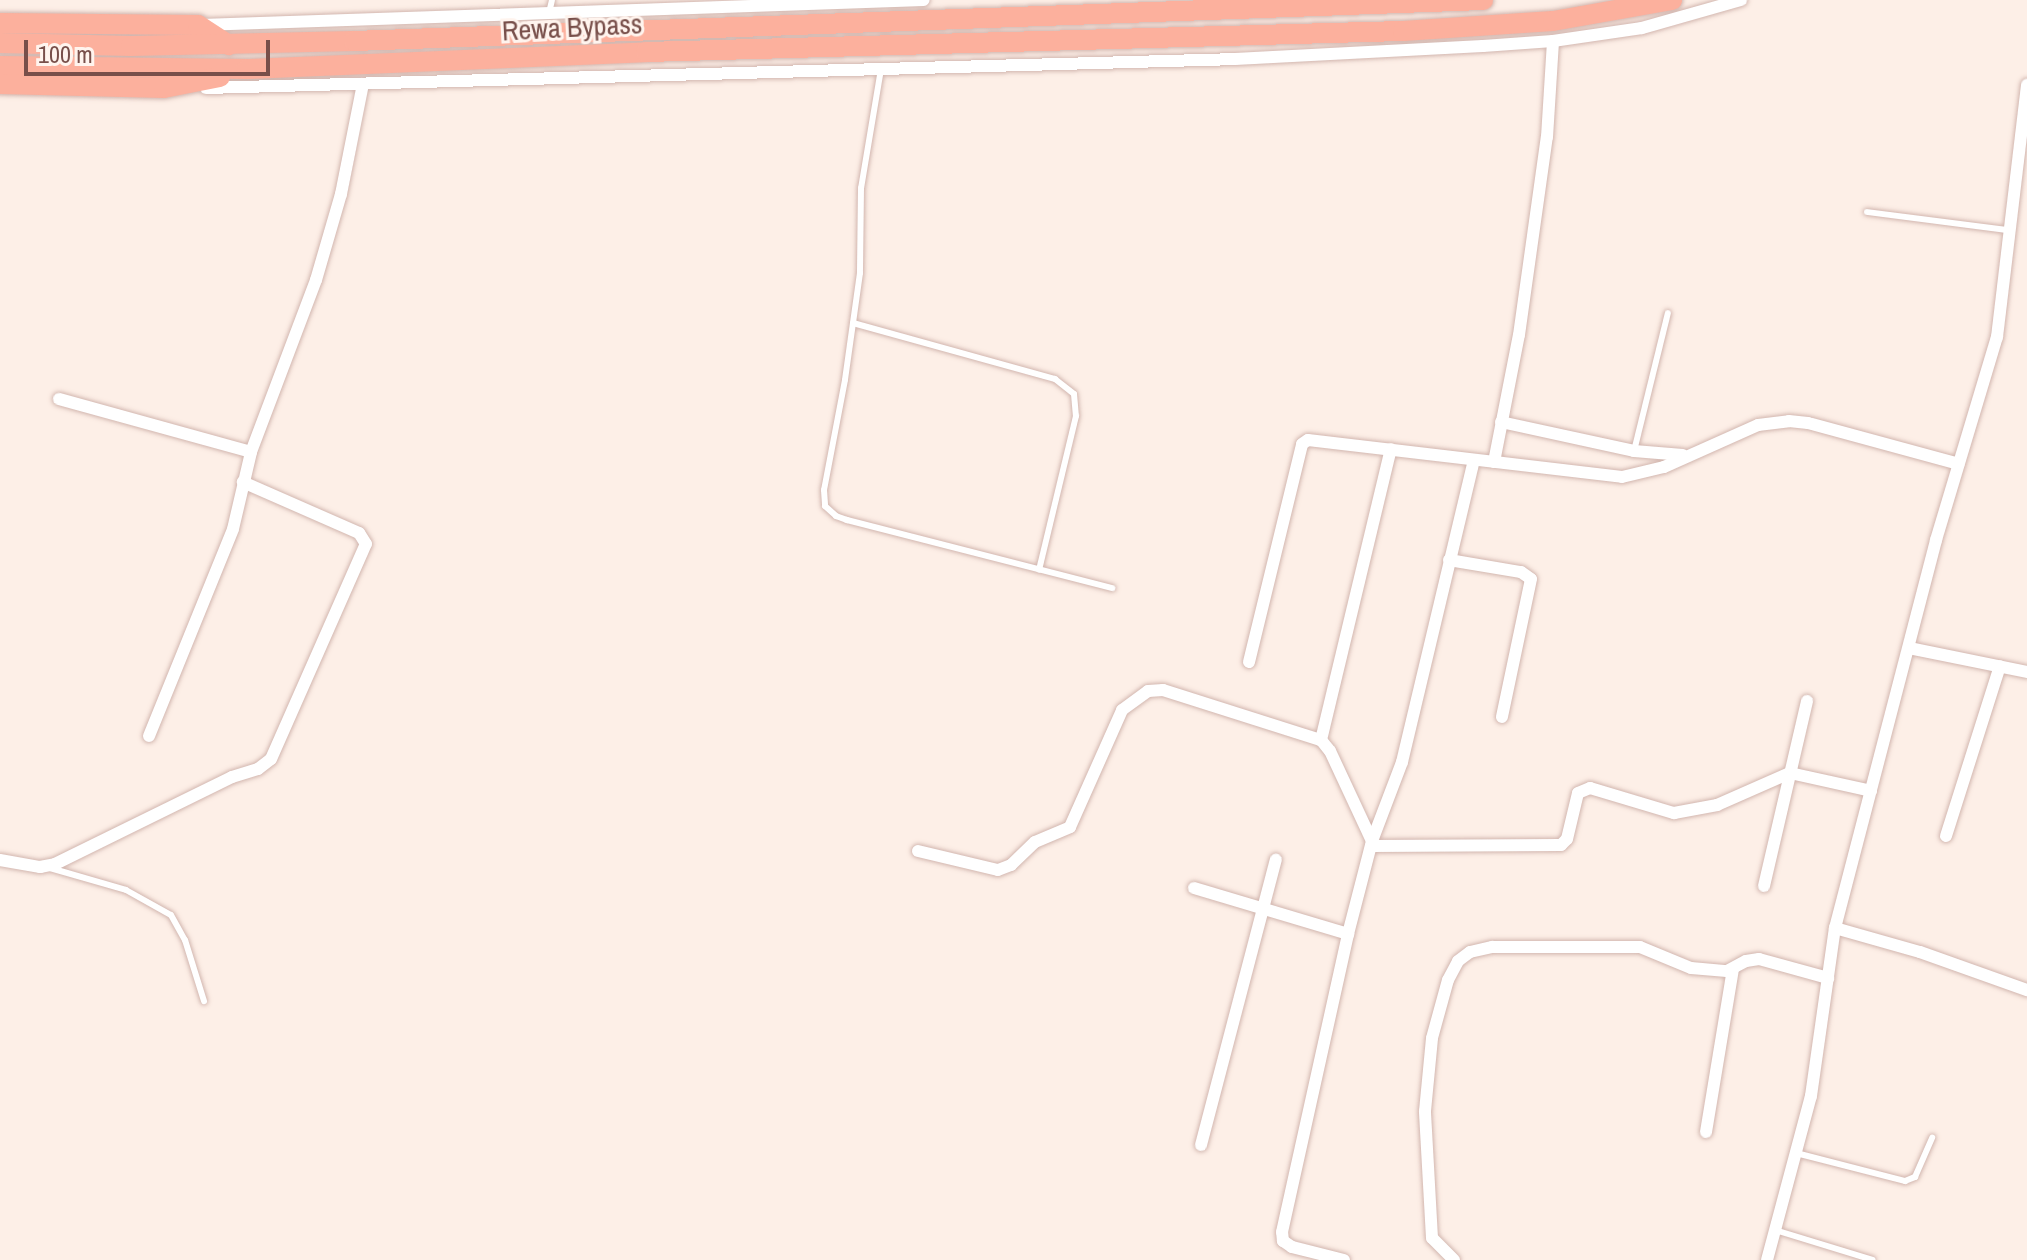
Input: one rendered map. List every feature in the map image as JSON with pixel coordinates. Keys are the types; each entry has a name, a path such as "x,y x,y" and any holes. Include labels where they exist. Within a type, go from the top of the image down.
{"highway":[{"name":"Rewa Bypass","path":"0,43 229,45 1483,0"},
{"name":"Rewa Bypass","path":"0,66 247,69 646,52 1403,31 1553,21 1672,0"},
{"path":"0,23 198,25 229,45"},
{"path":"0,84 164,88 247,69"}],"street":[{"path":"463,15 468,0"},
{"path":"198,25 463,15 550,6 924,0"},
{"path":"164,88 1235,59 1553,41 1642,28 1741,0"},
{"path":"1494,462 1519,335 1547,137 1553,41"},
{"path":"149,736 233,529 251,452 320,266 341,194 363,84"},
{"path":"1767,1260 1811,1096 1835,928 1959,464 1997,337 2008,230 2022,168 2027,85"},
{"path":"59,399 251,452"},
{"path":"1249,662 1302,444 1312,439 1622,477 1650,472 1758,425 1789,421 1808,423 1959,464"},
{"path":"1501,422 1634,451 1685,456"},
{"path":"1321,740 1391,449"},
{"path":"1344,1260 1292,1247 1283,1241 1282,1232 1348,934 1372,844 1402,762 1474,460"},
{"path":"0,860 47,867 232,777 258,769 276,751 366,544 359,533 243,482"},
{"path":"1449,560 1521,572 1531,579 1502,717"},
{"path":"1909,648 2027,672"},
{"path":"1946,836 2000,666"},
{"path":"918,851 998,870 1011,865 1035,842 1070,827 1122,710 1148,691 1182,694 1321,740 1330,751 1372,844"},
{"path":"1764,886 1807,701"},
{"path":"1372,844 1561,845 1567,839 1575,799 1583,790 1597,789 1657,810 1687,812 1717,805 1790,773 1871,791"},
{"path":"1201,1145 1261,907 1276,860"},
{"path":"1194,888 1348,934"},
{"path":"1835,928 1920,952 2027,990"},
{"path":"1454,1260 1432,1238 1425,1111 1432,1038 1448,980 1458,961 1470,952 1492,947 1640,947 1683,966 1733,969 1746,961 1759,959 1828,978"},
{"path":"1706,1132 1733,969"}],"lane":[{"path":"881,69 861,188 860,273 824,490 828,511 847,520 1112,588"},
{"path":"1867,212 2008,230"},
{"path":"1634,451 1668,313"},
{"path":"853,323 1055,379 1074,394 1076,416 1039,570"},
{"path":"47,867 126,890 171,915 185,940 204,1001"},
{"path":"1796,1153 1905,1181 1915,1177 1932,1138"},
{"path":"1775,1230 1873,1260"}]}
